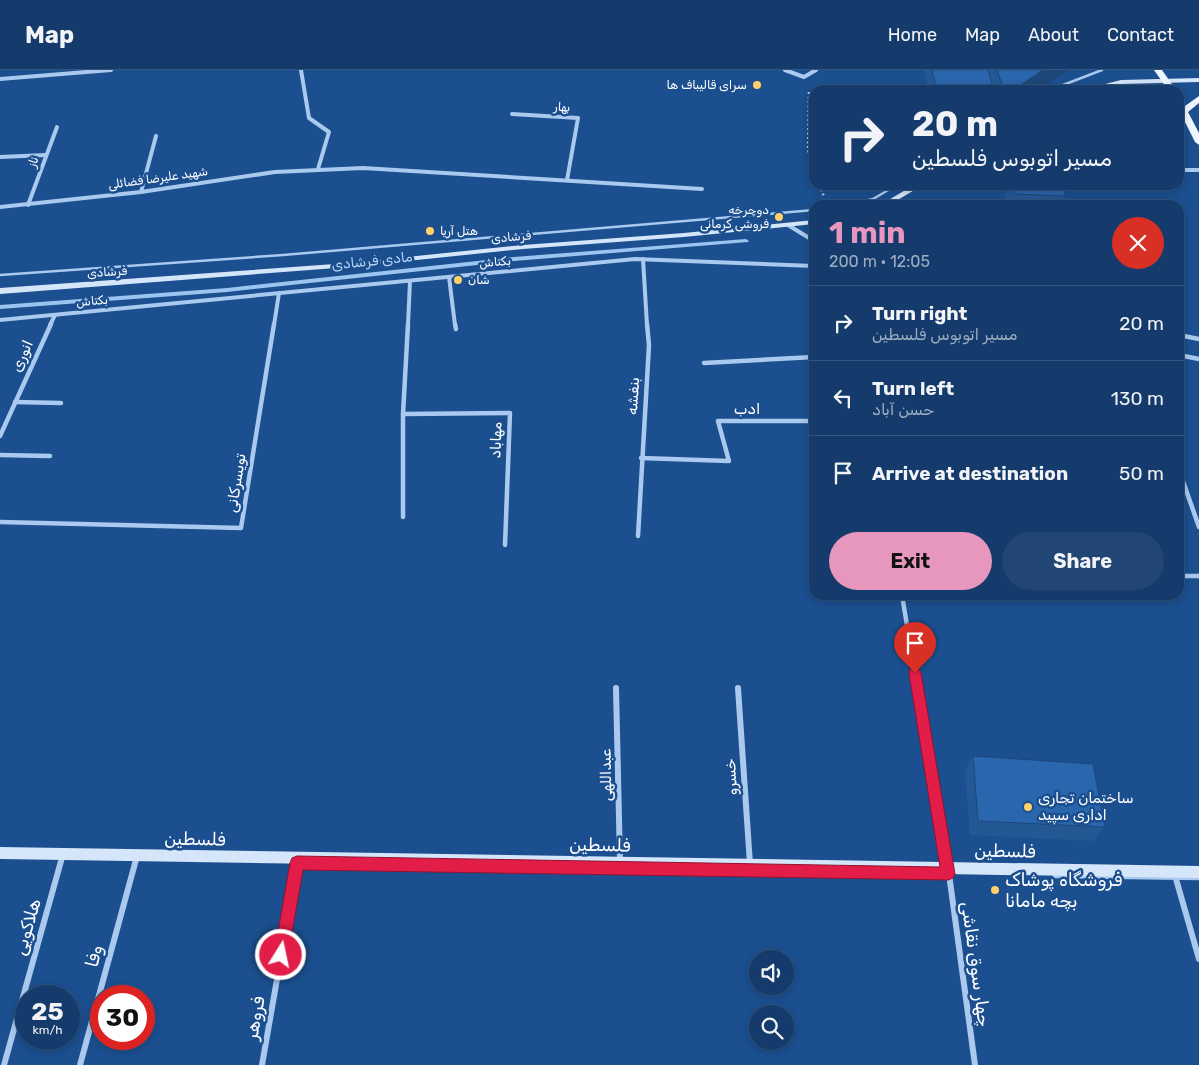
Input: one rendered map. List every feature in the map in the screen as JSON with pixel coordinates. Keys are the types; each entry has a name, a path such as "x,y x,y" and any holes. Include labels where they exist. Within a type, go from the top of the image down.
{"main road":[{"path":"1158,70 1169,85"},
{"path":"1107,85 1121,82 1199,80"},
{"path":"1199,99 1184,112 1199,142"},
{"path":"1184,125 1192,129"},
{"path":"893,200 910,190"},
{"name":"فرشادی","path":"0,291 349,265 523,247 684,235 809,223"},
{"name":"فلسطین","path":"0,853 136,858 750,865 1175,875 1199,872"}],"street":[{"path":"0,79 111,70"},
{"path":"302,70 309,118 329,132 318,169 363,168 702,189"},
{"path":"785,70 804,77 816,70"},
{"name":"بهار","path":"512,114 578,118 567,180"},
{"name":"ناز","path":"28,205 57,127"},
{"path":"141,192 156,136"},
{"path":"0,157 46,155"},
{"name":"شهید علیرضا فضائلی","path":"0,207 141,192 275,172 318,169"},
{"path":"1184,170 1199,170"},
{"path":"788,225 809,238"},
{"name":"بکتاش","path":"0,320 643,259 809,266"},
{"name":"بنفشه","path":"638,536 649,345 644,298 643,259"},
{"path":"449,277 456,329"},
{"path":"403,516 403,414 410,281"},
{"name":"تویسرکانی","path":"0,522 241,528 279,293"},
{"name":"انوری","path":"0,436 55,314"},
{"path":"1184,336 1199,339"},
{"path":"1184,356 1199,360"},
{"path":"704,363 809,357"},
{"path":"15,402 61,403"},
{"name":"مهاباد","path":"403,414 510,413 505,545"},
{"name":"ادب","path":"641,458 729,461 718,421 809,421"},
{"path":"0,455 50,456"},
{"path":"1184,484 1199,527"},
{"path":"1184,576 1199,576"},
{"name":"چهار سوق نقاشی","path":"903,600 948,871 975,1065"},
{"name":"عبداللهی","path":"616,688 620,863"},
{"name":"خسرو","path":"738,688 750,865"},
{"name":"هلاکویی","path":"4,1065 63,854"},
{"name":"وفا","path":"80,1065 136,858"},
{"name":"فروهر","path":"262,1065 297,860"},
{"path":"1175,875 1199,959"}],"lane":[{"path":"1063,85 1102,70"},
{"path":"869,200 888,190"},
{"name":"فرشادی","path":"0,276 283,256 809,210"},
{"path":"0,858 136,858"},
{"path":"297,860 948,871"},
{"path":"1175,875 1199,878"}],"path":[{"path":"804,77 809,92"},
{"path":"809,122 809,153"}],"building":[{"path":"932,70 988,70 992,85 936,85"},
{"path":"997,70 1043,70 1020,85 1002,85"},
{"path":"1013,190 1064,190 1065,196 1014,194"},
{"name":"ساختمان تجاری اداری سپید","path":"973,756 1093,764 1105,827 978,821"}],"waterway":[{"name":"مادی فرشادی","path":"0,307 227,290 514,259 746,241"}],"place":[{"name":"سرای قالیباف ها","path":"757,85"},
{"name":"دوچرخه فروشی کرمانی","path":"779,217"},
{"name":"هتل آریا","path":"430,231"},
{"name":"شان","path":"458,280"},
{"name":"ساختمان تجاری اداری سپید","path":"1028,807"},
{"name":"فروشگاه پوشاک بچه مامانا","path":"995,890"}],"route":[{"path":"281,955 297,863 948,874 915,673"}]}
